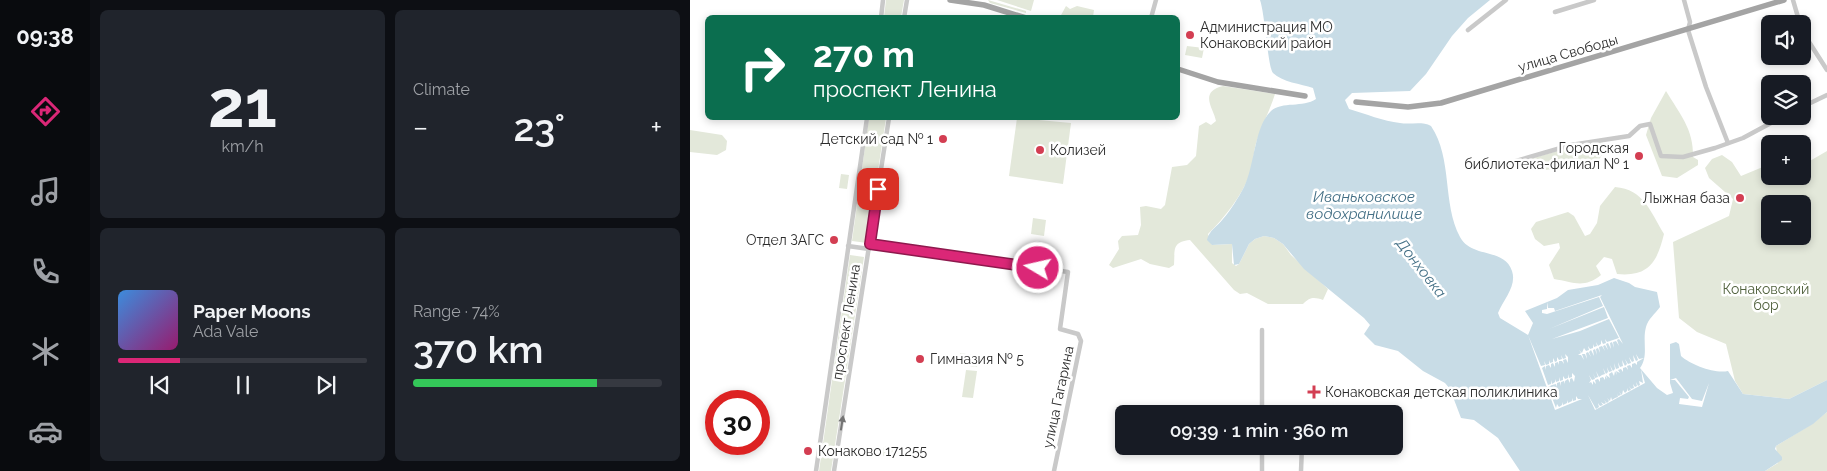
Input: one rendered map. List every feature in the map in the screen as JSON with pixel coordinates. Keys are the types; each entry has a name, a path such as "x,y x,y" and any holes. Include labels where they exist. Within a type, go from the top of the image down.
{"main road":[{"path":"950,0 984,3 1018,15"},
{"name":"улица Свободы","path":"1356,102 1408,107 1437,104 1784,0"},
{"path":"1180,69 1218,82 1305,96"}],"street":[{"path":"881,15 883,0"},
{"path":"904,15 907,0"},
{"path":"1152,15 1156,0"},
{"path":"1468,30 1506,0"},
{"path":"1554,12 1594,0"},
{"path":"1684,0 1690,22 1688,30 1706,87 1728,143"},
{"path":"1792,0 1797,15"},
{"path":"1811,45 1827,70"},
{"path":"1811,103 1827,95"},
{"name":"проспект Ленина","path":"816,471 867,120"},
{"name":"проспект Ленина","path":"834,471 889,120"},
{"path":"1492,168 1570,144 1629,136 1640,126 1650,124 1661,156 1683,157 1743,138 1767,125"},
{"path":"848,246 869,247"},
{"name":"улица Гагарина","path":"869,247 1068,272 1060,329 1078,334 1081,341 1054,471"},
{"path":"1262,330 1262,405"},
{"path":"1262,455 1262,471"},
{"path":"1301,471 1302,455"}],"green space":[{"path":"886,0 904,0 901,15 884,15"},
{"path":"988,0 1026,11 1026,13 990,3"},
{"path":"997,0 1034,0 1031,11"},
{"path":"1066,6 1070,9 1077,6 1094,10 1093,15 1061,15"},
{"path":"1187,46 1204,48 1202,58 1185,55"},
{"path":"1223,86 1275,94 1257,140 1251,170 1242,191 1208,234 1212,245 1232,244 1232,263 1236,266 1239,264 1249,244 1255,239 1264,236 1274,238 1283,244 1291,255 1328,289 1323,300 1312,298 1303,304 1268,304 1247,293 1240,294 1234,290 1190,240 1180,242 1177,245 1174,265 1169,268 1150,264 1141,259 1113,268 1109,265 1119,249 1118,241 1122,236 1138,235 1141,225 1140,207 1146,206 1161,209 1165,205 1172,167 1187,165 1196,156 1199,126 1206,122 1211,125 1216,121 1209,97 1211,92"},
{"path":"1666,91 1685,122 1691,138 1693,157 1698,160 1698,165 1677,178 1662,176 1646,135 1651,118"},
{"path":"869,120 886,120 867,243 852,241"},
{"name":"Колизей","path":"1017,120 1071,123 1063,184 1009,176"},
{"path":"690,130 722,135 727,141 726,150 717,155 690,152"},
{"path":"1603,142 1605,150 1597,163 1543,170 1523,169 1516,166 1516,163 1568,148"},
{"name":"Конаковский бор","path":"1827,151 1827,380 1789,399 1743,394 1735,381 1726,344 1697,332 1679,318 1673,242 1729,216 1733,199 1709,178 1705,168 1712,159 1722,155 1732,162 1741,176 1761,168 1761,185 1811,185 1811,160"},
{"path":"841,174 849,175 847,189 839,188"},
{"path":"1615,187 1633,192 1640,197 1646,203 1664,234 1654,260 1650,266 1637,273 1617,274 1612,259 1604,257 1596,266 1601,275 1589,282 1578,283 1554,279 1549,265 1560,248 1559,243 1544,246 1535,239 1531,229 1536,222 1568,212 1574,216 1585,236 1590,234 1597,223 1600,206"},
{"path":"1033,218 1046,220 1044,236 1031,234"},
{"path":"850,255 864,257 831,471 819,471"},
{"path":"960,353 978,356 977,367 959,365"},
{"path":"966,370 977,371 973,398 962,397"},
{"path":"1827,412 1827,471 1765,471 1778,463 1776,446 1812,424"},
{"path":"886,446 890,446 894,452 890,458 886,458 882,454 882,450"}],"water":[{"name":"Иваньковское водохранилище","path":"1260,0 1490,0 1468,18 1452,36 1426,74 1410,91 1352,93 1345,100 1349,109 1374,117 1394,122 1431,126 1442,152 1451,210 1454,224 1460,237 1465,244 1472,248 1502,259 1512,271 1513,282 1498,313 1500,318 1528,335 1533,323 1525,311 1557,298 1568,290 1598,285 1614,278 1635,287 1657,292 1660,307 1646,327 1645,353 1640,368 1657,388 1667,395 1673,393 1670,383 1670,344 1676,342 1679,344 1681,356 1691,363 1710,370 1728,371 1743,394 1789,399 1827,380 1827,412 1813,424 1776,446 1775,449 1782,457 1782,460 1765,471 1520,471 1498,438 1474,420 1461,418 1450,389 1445,383 1423,371 1398,351 1375,345 1364,334 1370,325 1364,318 1304,269 1283,244 1274,238 1264,236 1255,239 1249,244 1239,264 1234,265 1232,244 1212,245 1207,240 1211,231 1232,208 1244,187 1265,118 1271,111 1281,106 1311,102 1316,99 1313,88 1286,81 1273,73"}],"pier":[{"path":"1602,295 1600,297 1623,344 1619,339 1617,340 1619,346 1616,341 1613,342 1614,348 1612,342 1610,343 1611,349 1608,343 1606,344 1608,350 1605,345 1603,346 1605,351 1602,346 1599,347 1600,353 1598,348 1596,349 1597,355 1595,349 1593,350 1594,356 1591,350 1589,352 1591,357 1588,352 1586,353 1587,359 1585,354 1582,354 1584,360 1581,355 1578,355 1581,353 1579,350 1582,353 1584,348 1586,351 1589,350 1588,346 1590,349 1593,348 1593,344 1594,347 1597,346 1596,342 1598,346 1601,344 1601,340 1603,344 1606,343 1605,339 1607,342 1619,338 1609,319 1580,331 1552,339 1608,318 1604,307 1549,329 1603,306 1599,297 1547,314 1542,313 1542,310 1547,309 1547,302 1548,308 1554,308 1555,311"},
{"path":"1528,335 1541,366 1545,365 1544,361 1546,365 1549,364 1549,360 1550,363 1553,362 1553,358 1555,362 1557,357 1559,360 1562,359 1561,355 1563,359 1566,358 1565,354 1568,357 1568,363 1566,359 1563,360 1564,364 1562,361 1559,361 1559,365 1558,362 1555,363 1555,367 1553,363 1551,368 1549,365 1546,366 1546,370 1545,366 1542,368 1548,385 1551,384 1551,380 1552,384 1555,382 1555,379 1556,382 1559,381 1559,377 1560,381 1563,380 1563,376 1565,379 1568,378 1568,374 1569,378 1572,377 1572,373 1575,376 1574,382 1572,378 1570,383 1568,379 1565,381 1565,384 1564,381 1561,382 1561,386 1560,382 1557,383 1557,387 1556,384 1548,387 1556,408 1557,404 1559,407 1562,405 1562,402 1563,405 1567,403 1567,400 1568,403 1572,401 1572,398 1573,401 1576,400 1576,396 1578,399 1582,399 1555,410"},
{"path":"1636,354 1639,359 1644,358 1637,362 1637,365 1635,363 1632,364 1632,368 1630,365 1627,366 1628,370 1626,367 1623,368 1623,372 1621,369 1618,370 1620,373 1616,371 1617,375 1615,371 1614,376 1612,372 1609,374 1610,378 1606,375 1607,379 1605,376 1605,380 1603,377 1600,378 1600,382 1598,379 1595,380 1596,384 1593,381 1593,385 1591,382 1589,383 1591,380 1589,375 1592,380 1595,379 1593,373 1595,378 1598,377 1596,371 1599,377 1605,374 1603,368 1606,374 1608,372 1607,367 1609,372 1612,371 1610,365 1613,371 1615,369 1614,363 1616,369 1619,368 1618,362 1620,367 1623,366 1622,360 1625,366 1627,364 1625,359 1628,364 1631,363 1629,357 1632,362 1634,361 1633,355 1636,361 1638,360"},
{"path":"1641,369 1645,383 1595,410 1588,395 1596,409 1599,407 1598,403 1600,406 1603,405 1601,402 1606,403 1604,400 1607,403 1609,401 1607,398 1610,401 1611,397 1612,400 1618,397 1617,393 1618,396 1621,395 1619,392 1622,395 1623,390 1625,393 1627,388 1628,391 1631,390 1629,386 1631,389 1634,388 1633,384 1635,387 1637,386 1636,382 1638,386 1640,385 1639,381 1643,383"},
{"path":"1676,378 1692,399 1702,401 1709,383 1702,407 1679,404 1680,398 1688,399 1689,397 1675,380 1670,380"}],"place":[{"name":"Администрация МО Конаковский район","path":"1190,35"},
{"name":"Детский сад № 1","path":"943,139"},
{"name":"Колизей","path":"1040,150"},
{"name":"Городская библиотека-филиал № 1","path":"1639,156"},
{"name":"Лыжная база","path":"1740,198"},
{"name":"Отдел ЗАГС","path":"834,240"},
{"name":"Гимназия № 5","path":"920,359"},
{"name":"Конаковская детская поликлиника","path":"1314,392"},
{"name":"Конаково 171255","path":"808,451"}],"route":[{"path":"878,189 870,244 1038,268"}],"water label":[{"name":"Донховка","path":"1421,268"}]}
